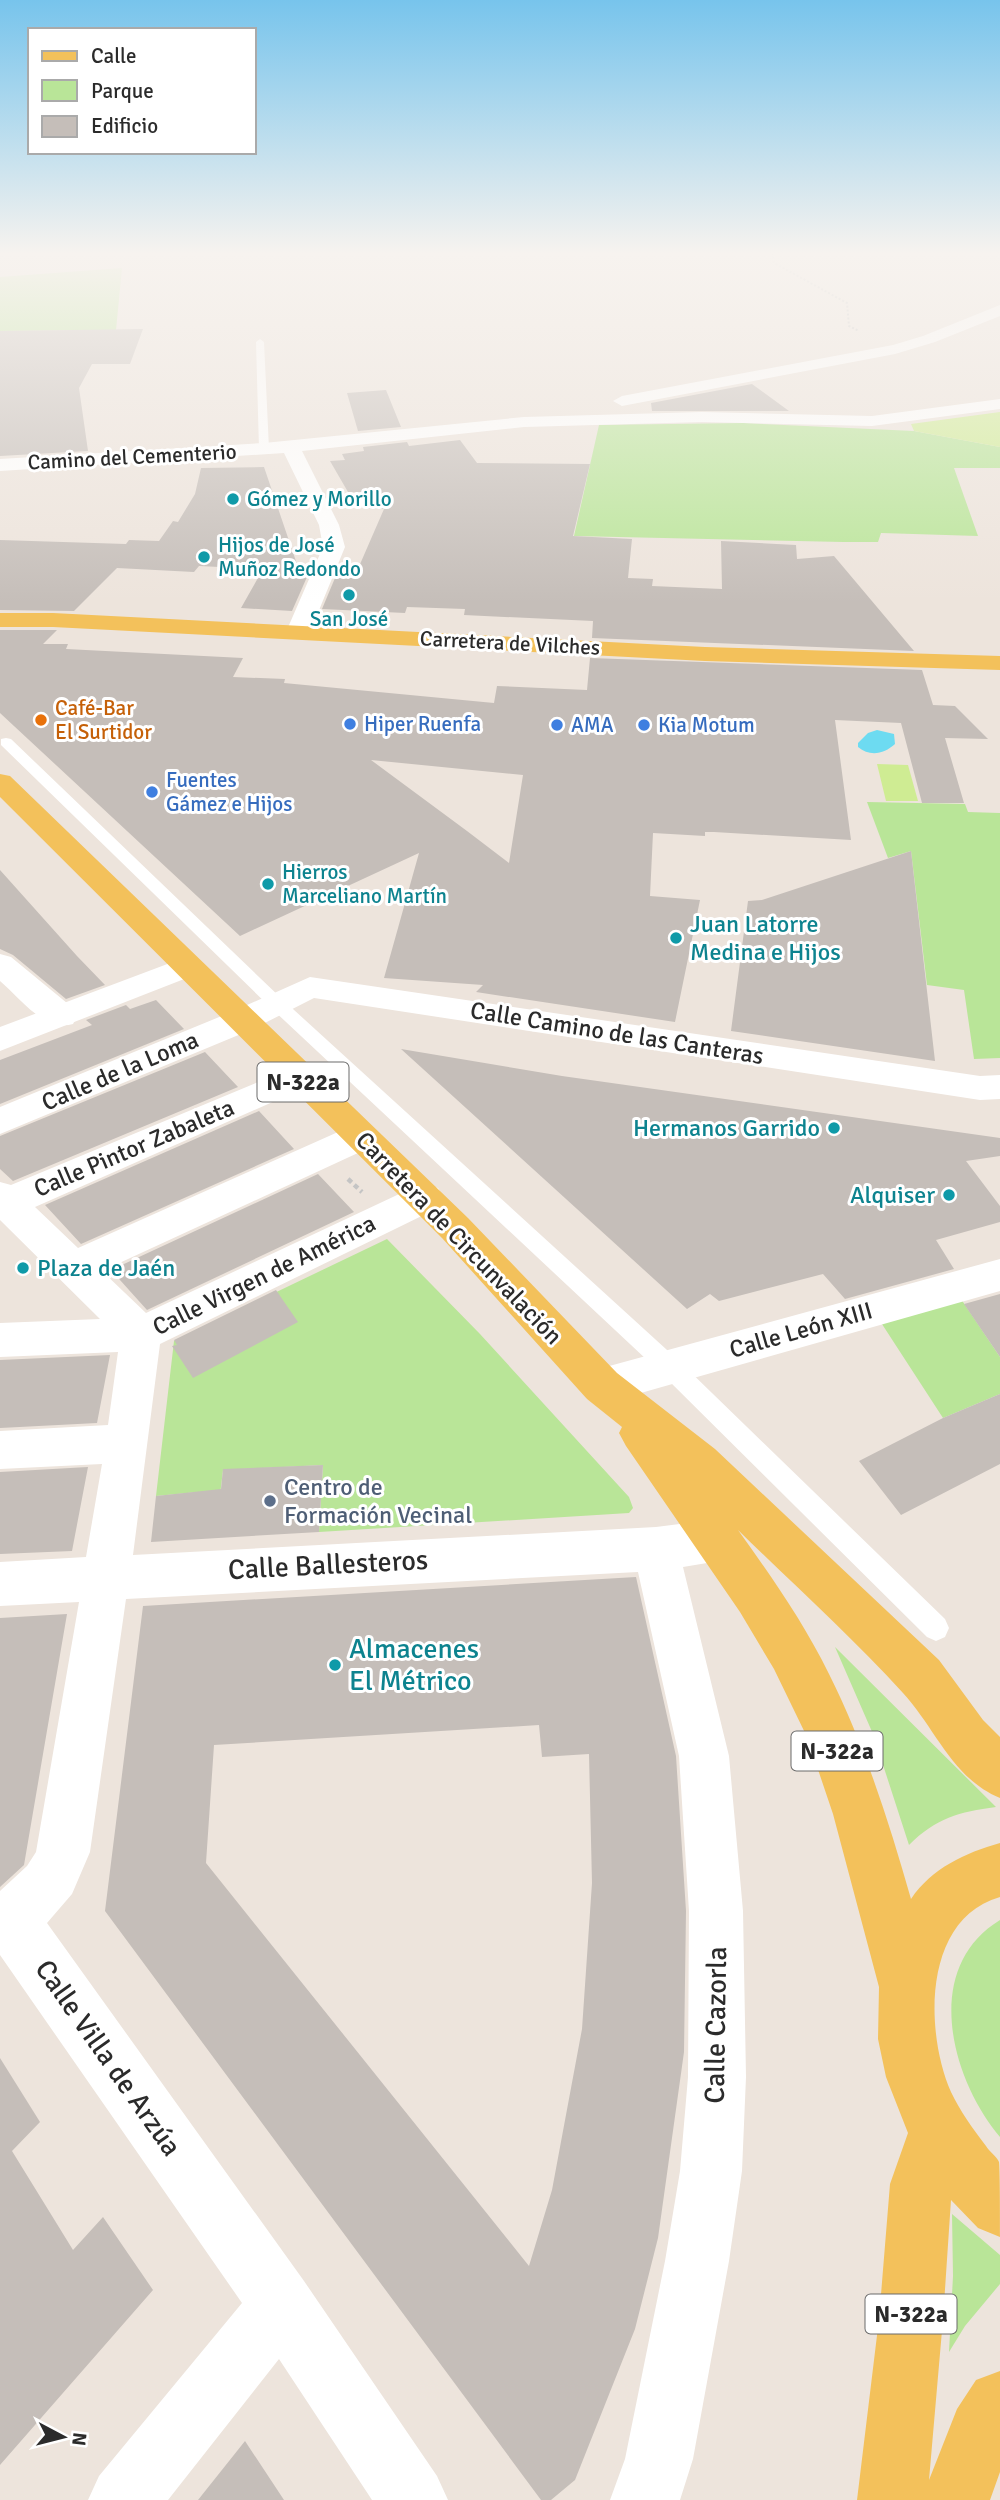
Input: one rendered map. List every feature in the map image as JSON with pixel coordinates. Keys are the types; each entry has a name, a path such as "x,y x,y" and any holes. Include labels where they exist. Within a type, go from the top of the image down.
{"main road":[{"name":"Carretera de Vilches","path":"7,618 705,654 1000,663"},
{"name":"Carretera de Circunvalación","path":"0,782 241,1021 425,1198 609,1393 719,1540 792,1653 834,1743 860,1817 906,1983"},
{"name":"Carretera de Circunvalación","path":"609,1393 700,1463 912,1667 965,1738 1000,1772"},
{"name":"Carretera de Circunvalación","path":"719,1540 743,1545 773,1564 927,1714 965,1738"},
{"name":"N-322a","path":"1000,1870 972,1879 942,1903 919,1939 906,1983 905,2023 913,2066 939,2130 971,2177 1000,2206"},
{"name":"N-322a","path":"892,2500 911,2319 921,2184 939,2130"},
{"path":"954,2500 981,2433 1000,2404"}],"street":[{"path":"557,421 572,412 590,407 786,370"},
{"name":"Camino del Cementerio","path":"0,465 291,447 435,430 557,421 702,417 872,421 1000,404"},
{"path":"291,447 329,525 334,547 298,632"},
{"path":"0,964 61,1016"},
{"path":"0,1040 186,967"},
{"name":"Calle Camino de las Canteras","path":"241,1021 310,987 980,1088 1000,1087"},
{"name":"Calle de la Loma","path":"0,1121 241,1021"},
{"name":"Calle Pintor Zabaleta","path":"3,1202 299,1077"},
{"path":"72,1268 360,1137"},
{"name":"Calle Virgen de América","path":"141,1334 425,1198"},
{"path":"3,1202 141,1334"},
{"name":"Calle León XIII","path":"609,1393 670,1367 1000,1275"},
{"path":"0,1340 141,1334"},
{"name":"Calle Villa de Arzúa","path":"141,1334 107,1577 59,1869 50,1884 5,1923 281,2304 414,2500"},
{"path":"0,1450 127,1443"},
{"name":"Calle Ballesteros","path":"0,1584 656,1549 719,1540"},
{"name":"Calle Cazorla","path":"645,2500 659,2459 697,2260 711,2171 717,2077 716,1911 704,1756 656,1549"},
{"path":"122,2500 218,2386 281,2304"}],"lane":[{"name":"Camino del Cementerio","path":"261,370 264,449"},
{"path":"6,742 276,1003 670,1367 936,1628"}],"green space":[{"path":"1000,412 1000,447 914,431 911,424"},
{"path":"743,423 914,431 1000,447 1000,468 954,468 978,536 881,533 878,542 843,542 574,536 599,425"},
{"path":"877,764 908,765 918,801 886,801"},
{"path":"867,802 965,804 968,812 1000,813 1000,1058 974,1059 964,990 927,985 911,851 888,858"},
{"path":"387,1239 480,1334 629,1497 633,1508 629,1513 319,1532 323,1465 223,1470 215,1538 198,1492 156,1496 174,1341"},
{"path":"961,1299 1000,1357 1000,1394 943,1418 880,1321"},
{"path":"835,1647 996,1807 971,1811 939,1822 909,1845 873,1734"},
{"path":"1000,1920 1000,2137 968,2085 958,2056 952,2025 952,1994 960,1966 975,1941"},
{"path":"952,2214 1000,2255 1000,2284 965,2326 949,2352 953,2276"}],"water":[{"path":"877,730 894,734 895,744 877,753 858,747 858,743 868,733"}],"building":[{"path":"0,370 89,370 79,388 88,451 0,456"},
{"path":"752,384 789,411 652,411 651,403"},
{"path":"386,390 401,427 358,431 347,393"},
{"path":"460,440 477,463 590,464 573,536 632,539 628,578 653,579 652,586 722,589 721,541 796,545 797,559 834,556 914,651 592,638 593,621 464,615 465,609 407,607 405,613 322,609 335,578 354,578 384,509 364,508 371,493 348,492 330,461 345,460 342,454 364,451 363,447 407,442 409,446"},
{"path":"264,467 301,576 307,577 292,611 241,608 263,569 199,566 194,572 117,568 74,611 0,610 0,540 126,544 129,540 159,541 173,521 178,522 195,494 201,468"},
{"path":"0,630 57,630 43,644 68,644 66,649 243,658 233,677 285,679 284,683 494,703 497,686 587,690 590,658 922,670 933,705 955,706 988,739 945,738 964,803 922,803 901,723 835,720 851,840 714,832 705,832 705,836 653,833 650,896 700,900 675,1022 476,992 483,985 384,978 419,853 240,936 0,713","holes":["371,760 523,775 509,863"]},
{"path":"911,851 935,1061 731,1031 748,901 762,900"},
{"path":"0,870 105,985 66,999 13,955 0,949"},
{"path":"156,1000 184,1029 0,1104 0,1060 92,1025 86,1020 126,1005 130,1009"},
{"path":"401,1049 562,1076 1000,1138 1000,1156 966,1161 1000,1206 1000,1222 936,1240 954,1269 845,1299 823,1274 719,1301 710,1294 687,1309"},
{"path":"205,1052 238,1087 13,1181 0,1169 0,1136"},
{"path":"259,1111 294,1149 81,1244 45,1205"},
{"path":"318,1174 354,1212 147,1310 111,1270"},
{"path":"276,1290 298,1322 193,1378 172,1346 177,1345 174,1340"},
{"path":"1000,1294 1000,1357 964,1304"},
{"path":"110,1355 97,1423 0,1428 0,1360"},
{"path":"1000,1394 1000,1464 901,1515 859,1461 943,1418"},
{"name":"Centro de Formación Vecinal","path":"323,1465 319,1532 151,1542 156,1496 221,1489 223,1469"},
{"path":"88,1467 72,1551 0,1554 0,1472"},
{"path":"636,1577 676,1756 686,1911 684,2052 658,2238 635,2329 575,2480 551,2500 541,2500 105,1911 143,1606","holes":["539,1725 542,1757 589,1754 592,1883 582,2029 552,2190 529,2266 206,1863 214,1745"]},
{"path":"67,1614 24,1865 0,1887 0,1618"},
{"path":"0,2058 40,2122 12,2151 73,2250 103,2217 153,2290 0,2465"},
{"path":"245,2441 284,2500 198,2500"}],"place":[{"name":"Gómez y Morillo","path":"233,499"},
{"name":"Hijos de José Muñoz Redondo","path":"204,557"},
{"name":"San José","path":"349,595"},
{"name":"Café-Bar El Surtidor","path":"41,720"},
{"name":"Hiper Ruenfa","path":"350,724"},
{"name":"AMA","path":"557,725"},
{"name":"Kia Motum","path":"644,725"},
{"name":"Fuentes Gámez e Hijos","path":"152,792"},
{"name":"Hierros Marceliano Martín","path":"268,884"},
{"name":"Juan Latorre Medina e Hijos","path":"676,938"},
{"name":"Hermanos Garrido","path":"834,1128"},
{"name":"Alquiser","path":"949,1195"},
{"name":"Plaza de Jaén","path":"23,1268"},
{"name":"Centro de Formación Vecinal","path":"270,1501"},
{"name":"Almacenes El Métrico","path":"335,1665"}]}
